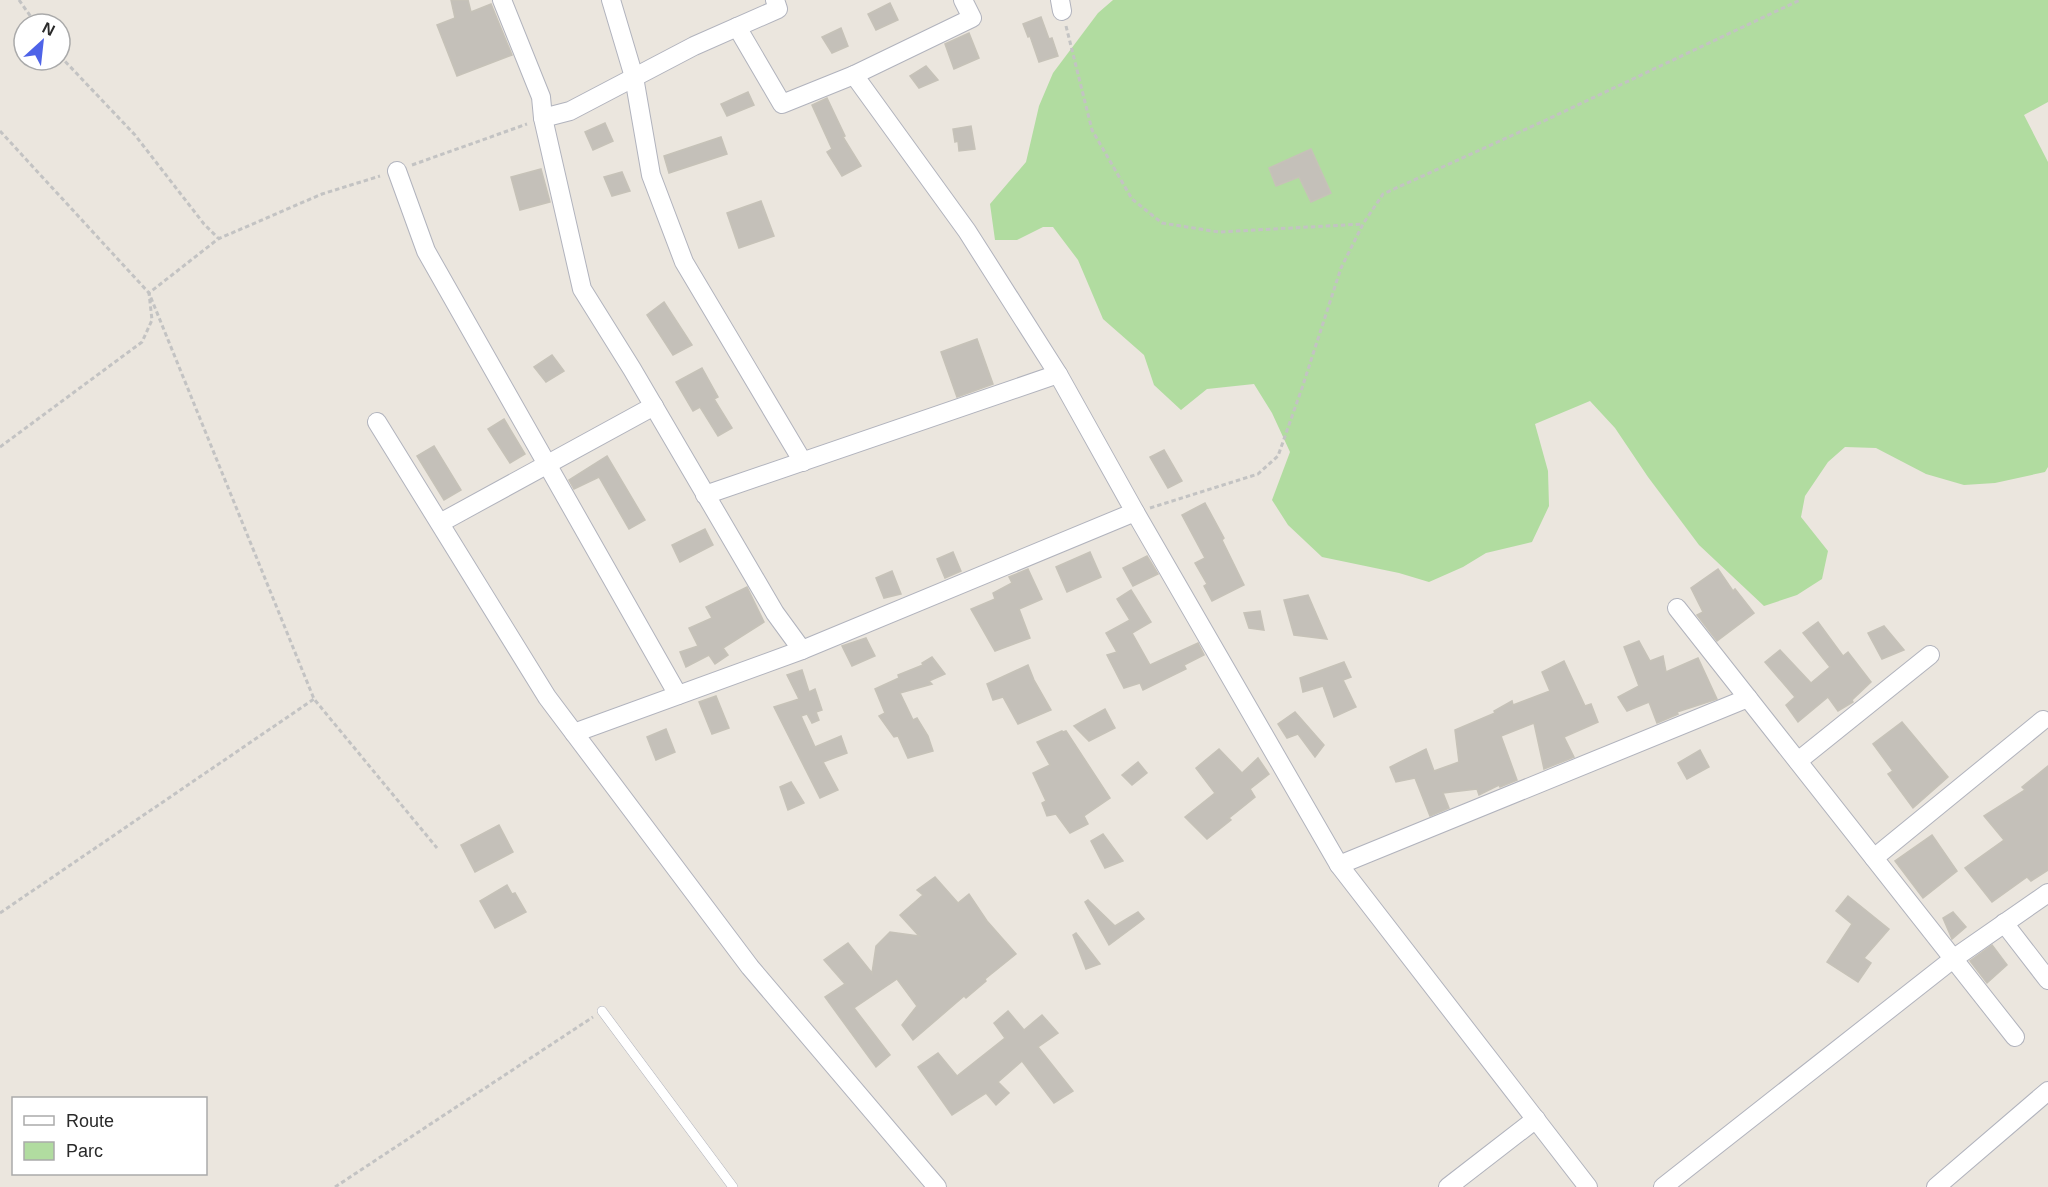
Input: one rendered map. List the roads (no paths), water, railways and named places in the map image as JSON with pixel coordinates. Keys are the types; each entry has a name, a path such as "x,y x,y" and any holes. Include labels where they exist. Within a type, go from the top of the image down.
{"street":[{"path":"502,0 540,97 582,289 654,406 775,613 802,650"},
{"path":"611,0 634,77 651,175 684,262 803,462"},
{"path":"543,118 570,111 694,46 778,9 775,0"},
{"path":"737,27 782,104 854,75 972,18 963,0"},
{"path":"854,75 967,231 1058,374 1134,512 1339,865 1588,1187"},
{"path":"397,171 426,252 678,695"},
{"path":"705,495 1058,374"},
{"path":"440,524 654,406"},
{"path":"377,422 547,697 750,967 937,1187"},
{"path":"574,733 802,650 1134,512"},
{"path":"1677,608 2015,1037"},
{"path":"1798,761 1930,655"},
{"path":"1339,865 1748,698"},
{"path":"1874,858 2043,720"},
{"path":"1663,1187 1953,958 2048,893"},
{"path":"2004,923 2048,980"},
{"path":"1936,1187 2048,1091"},
{"path":"1448,1187 1536,1119"}],"lane":[{"path":"602,1011 733,1187"}]}
